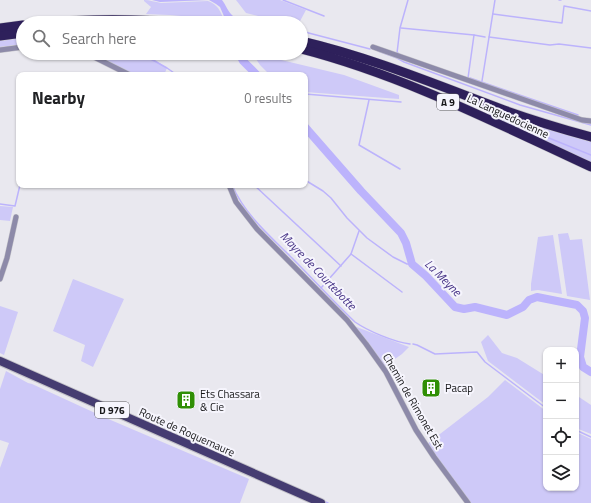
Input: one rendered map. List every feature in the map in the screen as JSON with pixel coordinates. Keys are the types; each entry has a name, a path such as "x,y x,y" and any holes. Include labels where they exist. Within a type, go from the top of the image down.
{"highway":[{"path":"0,28 16,26"},
{"path":"0,36 16,34"},
{"name":"La Languedocienne","path":"308,43 369,61 505,110 591,137"},
{"name":"La Languedocienne","path":"308,51 349,62 390,77 476,114 591,167"}],"main road":[{"name":"Route de Roquemaure","path":"0,361 321,503"}],"street":[{"path":"373,47 582,120 591,121"},
{"path":"0,50 16,48"},
{"path":"100,60 124,72"},
{"name":"Chemin de Rimonet Est","path":"230,188 236,202 257,229 347,320 366,344 386,372 416,430 468,503"},
{"path":"0,279 7,258 16,217"}],"shaded area":[{"path":"152,0 209,0 160,2"},
{"path":"209,0 222,0 233,16 224,16 220,7"},
{"path":"236,0 280,0 306,10 303,16 259,16 246,13"},
{"path":"144,1 161,3 208,1 218,8 222,16 146,14 151,7"},
{"path":"16,39 16,45 0,47 0,41"},
{"path":"106,60 155,60 167,68 165,72 128,72"},
{"path":"257,60 281,60 344,75 399,95 399,99 308,92 308,72 267,72"},
{"path":"488,110 591,142 591,163 486,113"},
{"path":"0,206 13,207 10,221 0,220"},
{"path":"568,233 570,240 582,239 590,300 567,296 558,234"},
{"path":"553,235 562,294 538,290 531,291 538,237"},
{"path":"73,279 124,299 93,367 81,361 85,345 53,331"},
{"path":"0,306 18,312 4,355 0,353"},
{"path":"354,326 409,347 385,366"},
{"path":"488,335 502,353 517,358 543,374 543,403 488,361 481,342"},
{"path":"6,371 28,383 106,418 249,479 240,503 0,503 0,468 9,443 0,440 0,389"},
{"path":"505,380 543,409 543,491 579,491 579,433 591,439 591,503 471,503 427,444 488,397"},
{"path":"579,397 591,405 591,434 579,429"}],"waterway":[{"path":"283,0 324,16"},
{"path":"398,53 400,28 408,0"},
{"path":"482,81 495,0"},
{"path":"493,14 562,23 564,6 591,11"},
{"path":"401,28 474,35"},
{"path":"308,33 370,49"},
{"path":"468,78 474,35 485,37"},
{"path":"489,37 550,45 559,44 591,48"},
{"path":"378,51 520,105 591,125"},
{"path":"153,60 173,72"},
{"name":"La Meyne","path":"242,60 254,72"},
{"path":"470,78 578,115"},
{"path":"308,94 401,102"},
{"path":"369,100 359,145 400,169"},
{"name":"La Meyne","path":"308,130 361,191 401,233 406,243 412,264 426,276 455,307 464,309 475,307 507,315 523,307 529,300 537,297 577,305 583,311 585,318 580,357 583,367 591,372"},
{"path":"539,134 591,155"},
{"path":"308,182 331,198 347,218 367,238 393,257 407,264 412,264"},
{"name":"Mayre de Courtebotte","path":"0,204 15,206 19,188"},
{"name":"Mayre de Courtebotte","path":"233,188 244,206 267,233 355,322 381,336 410,344"},
{"path":"257,188 341,266"},
{"path":"321,288 351,254 359,231"},
{"path":"351,254 402,292"},
{"name":"Mayre de Courtebotte","path":"413,344 435,354 477,352 485,362 543,406"},
{"name":"Mayre de Courtebotte","path":"579,431 591,437"},
{"path":"323,501 328,503"}],"place":[{"name":"Pacap","path":"431,388"},
{"name":"Ets Chassara & Cie","path":"186,400"}]}
